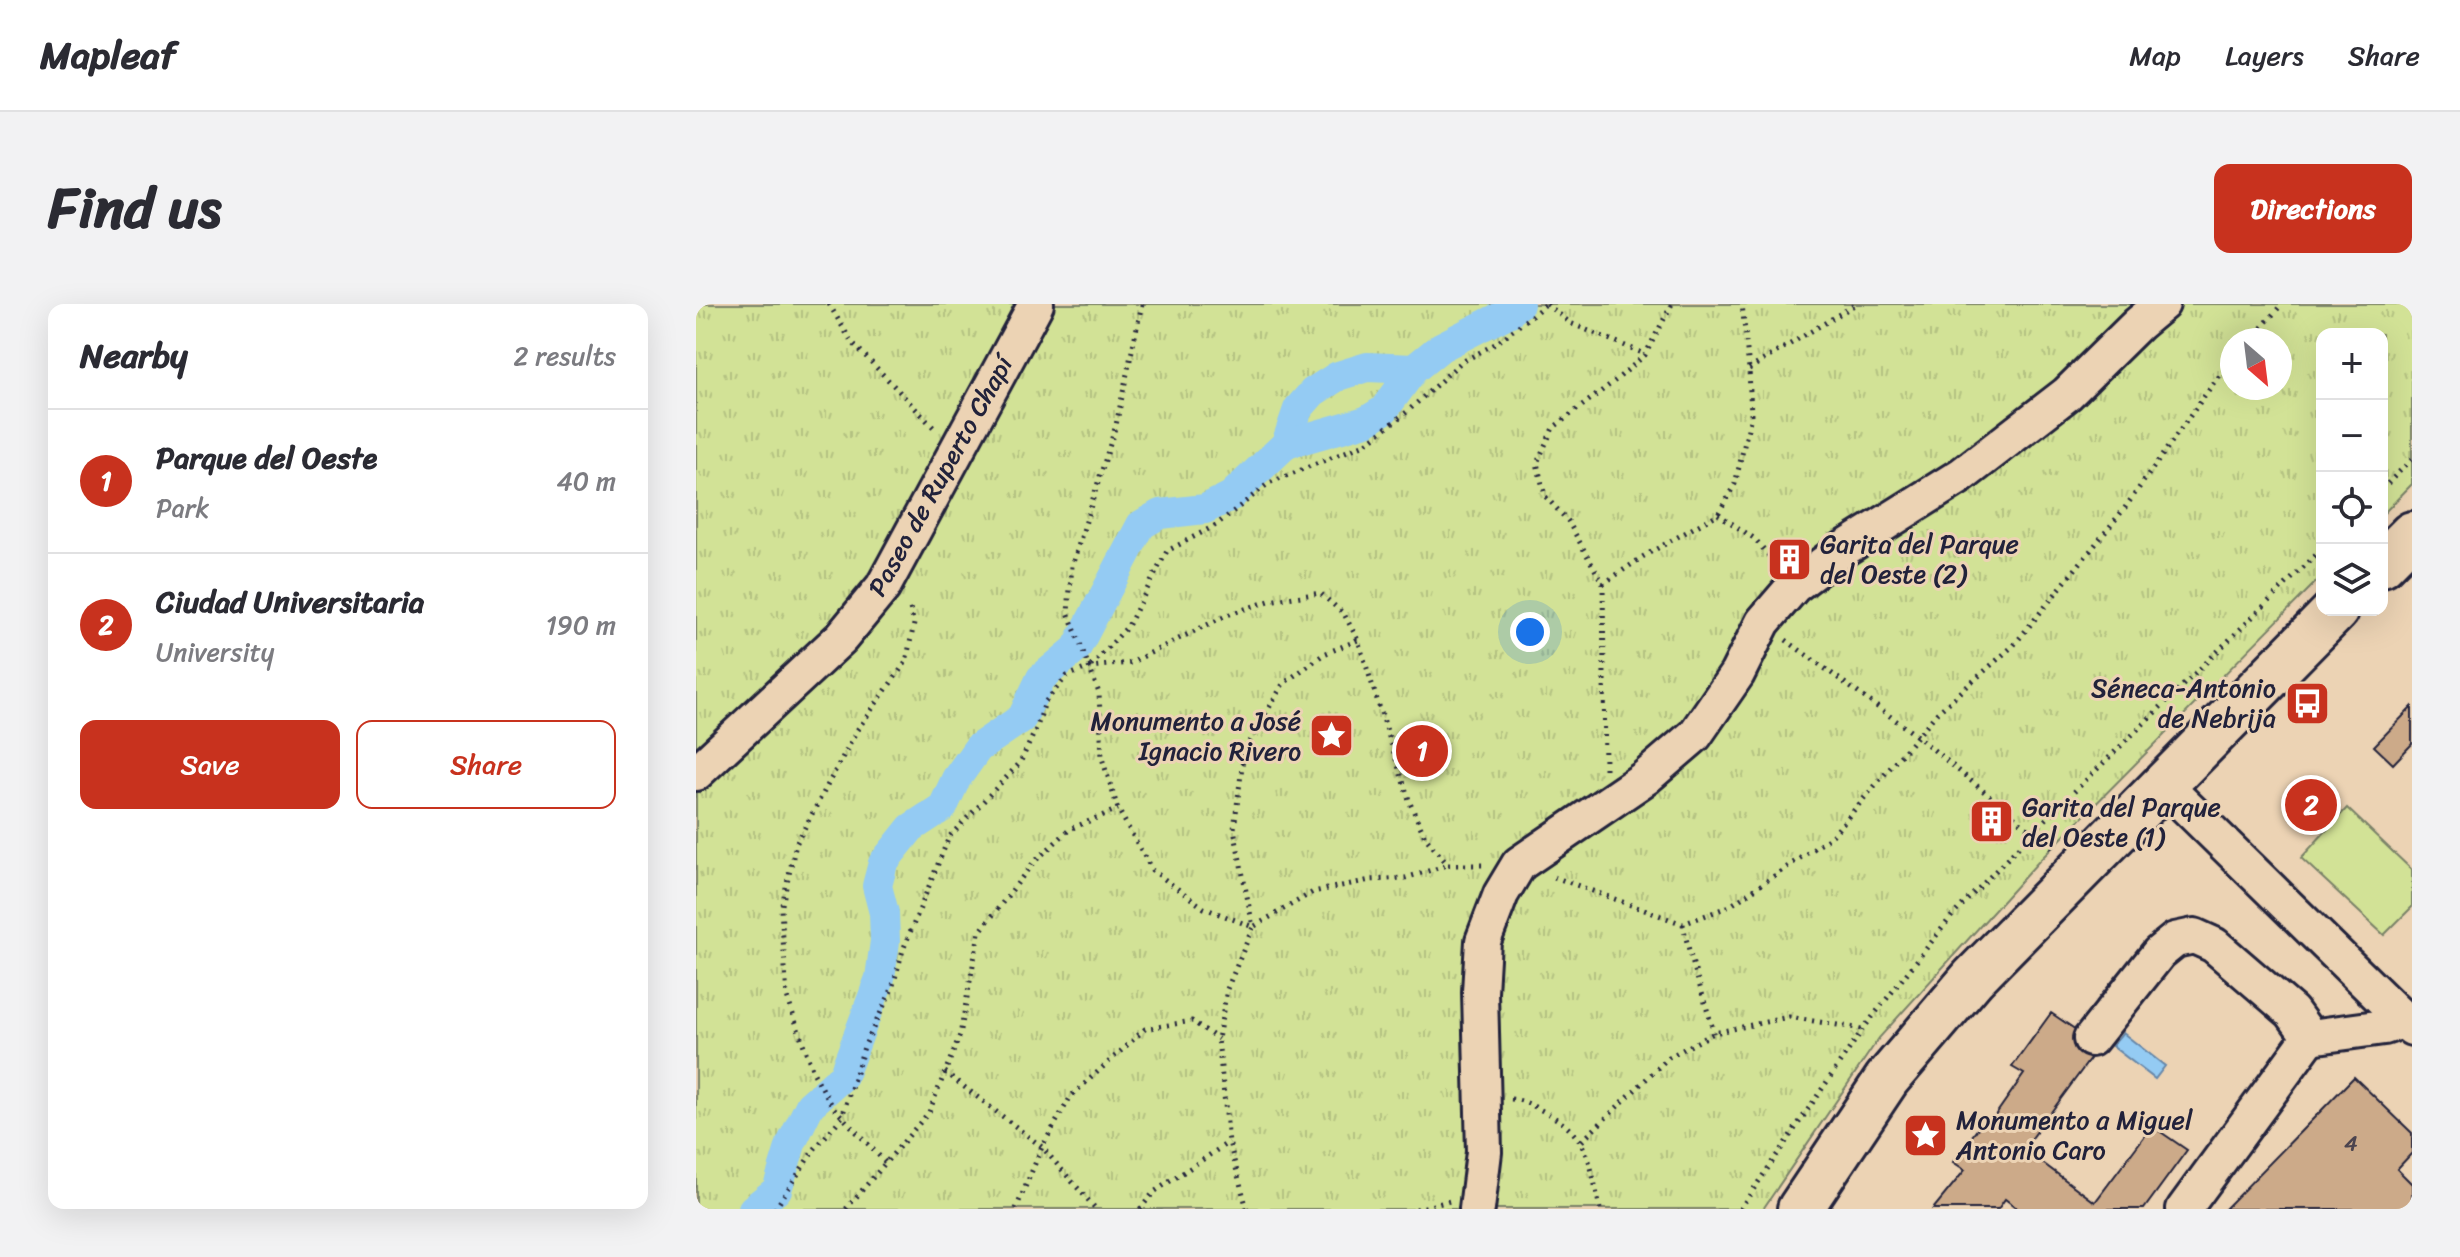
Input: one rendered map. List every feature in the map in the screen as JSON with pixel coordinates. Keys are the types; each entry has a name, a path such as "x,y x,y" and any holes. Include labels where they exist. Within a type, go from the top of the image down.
{"main road":[{"path":"2388,558 2412,534"},
{"path":"1800,1209 1887,1079 1973,978 2330,616"}],"street":[{"name":"Paseo de Ruperto Chapí","path":"696,773 841,638 883,587 1036,304"},
{"path":"1477,1209 1484,1152 1480,992 1483,941 1501,894 1519,864 1645,778 1695,735 1737,674 1763,622 1794,586 1842,550 1962,475 2067,394 2162,304"},
{"path":"2164,785 2408,1024"},
{"path":"2091,1039 2159,953 2175,940 2194,936 2214,945 2292,1012 2310,1037"},
{"path":"2184,1209 2310,1037 2408,1024"}],"path":[{"path":"829,304 851,341 935,429"},
{"path":"1142,304 1116,425 1072,566 1068,612 1099,693 1102,758 1118,809 1152,870 1204,908 1253,927"},
{"path":"775,1209 813,1151 842,1117 864,1047 892,989 903,950 949,837 1020,763 1045,702 1067,676 1090,667 1128,626 1167,551 1216,525 1269,483 1365,444 1408,411 1460,363 1497,343 1547,304 1570,323 1645,355"},
{"path":"1605,806 1603,584 1568,521 1545,496 1537,463 1553,428 1645,355 1672,304"},
{"path":"1603,584 1644,556 1718,514 1735,484 1751,416 1742,304"},
{"path":"1749,369 1856,304"},
{"path":"2261,328 2282,304"},
{"path":"2388,483 2412,459"},
{"path":"1718,514 1755,539 1794,586"},
{"path":"1740,1209 1863,1029 1951,917 2033,832 2316,555"},
{"path":"885,1162 833,1107 813,1072 787,997 781,909 796,844 857,730 906,662 914,624 910,608"},
{"path":"1763,622 1917,736 2079,870"},
{"path":"1247,1209 1229,1142 1218,1039 1227,989 1253,927 1234,829 1244,751 1283,684 1324,654 1358,640"},
{"path":"846,1209 929,1112 960,1035 979,933 1033,863 1070,829 1118,809"},
{"path":"1253,927 1313,892 1370,880 1405,878 1448,865"},
{"path":"1683,924 1714,1033"},
{"path":"1582,1141 1669,1057 1714,1033 1789,1017 1863,1029"},
{"path":"1016,1209 1042,1147 1071,1096 1145,1029 1192,1021 1218,1039"},
{"path":"945,1072 1042,1147 1096,1209"},
{"path":"1482,1097 1521,1100 1561,1120 1582,1141 1600,1209"},
{"path":"1140,1209 1154,1192 1229,1142"}],"green space":[{"path":"696,304 2412,304 2412,484 2388,509 2388,328 2316,328 2316,582 2039,861 1879,1038 1763,1209 696,1209"},
{"path":"2347,808 2412,870 2412,907 2384,935 2301,858"}],"water":[{"path":"2123,1033 2165,1066 2155,1079 2112,1046"}],"building":[{"path":"2412,707 2412,744 2393,764 2374,746"},
{"path":"2051,1013 2085,1036 2075,1048 2090,1059 2024,1149 2095,1202 2152,1126 2187,1150 2144,1209 2018,1209 2005,1199 1998,1209 1933,1209 1965,1170 1953,1162 1984,1120 1989,1124 2024,1074 2012,1067"},
{"path":"2354,1077 2412,1133 2412,1153 2397,1169 2412,1184 2412,1209 2225,1209"}],"waterway":[{"path":"753,1209 777,1190 791,1144 810,1105 843,1076 880,978 885,941 884,913 877,886 883,863 911,828 943,807 956,779 978,748 1022,718 1041,678 1076,649 1141,525 1160,514 1205,509 1231,496 1286,444 1366,421 1384,410 1414,369 1441,347 1510,312 1519,304"},
{"path":"1286,444 1298,409 1313,392 1338,376 1367,367 1414,369"}],"place":[{"name":"Garita del Parque del Oeste (2)","path":"1789,559"},
{"name":"Séneca-Antonio de Nebrija","path":"2307,703"},
{"name":"Monumento a José Ignacio Rivero","path":"1332,736"},
{"name":"Parque del Oeste","path":"1422,751"},
{"name":"Ciudad Universitaria","path":"2311,805"},
{"name":"Garita del Parque del Oeste (1)","path":"1991,822"},
{"name":"Monumento a Miguel Antonio Caro","path":"1925,1135"}]}
